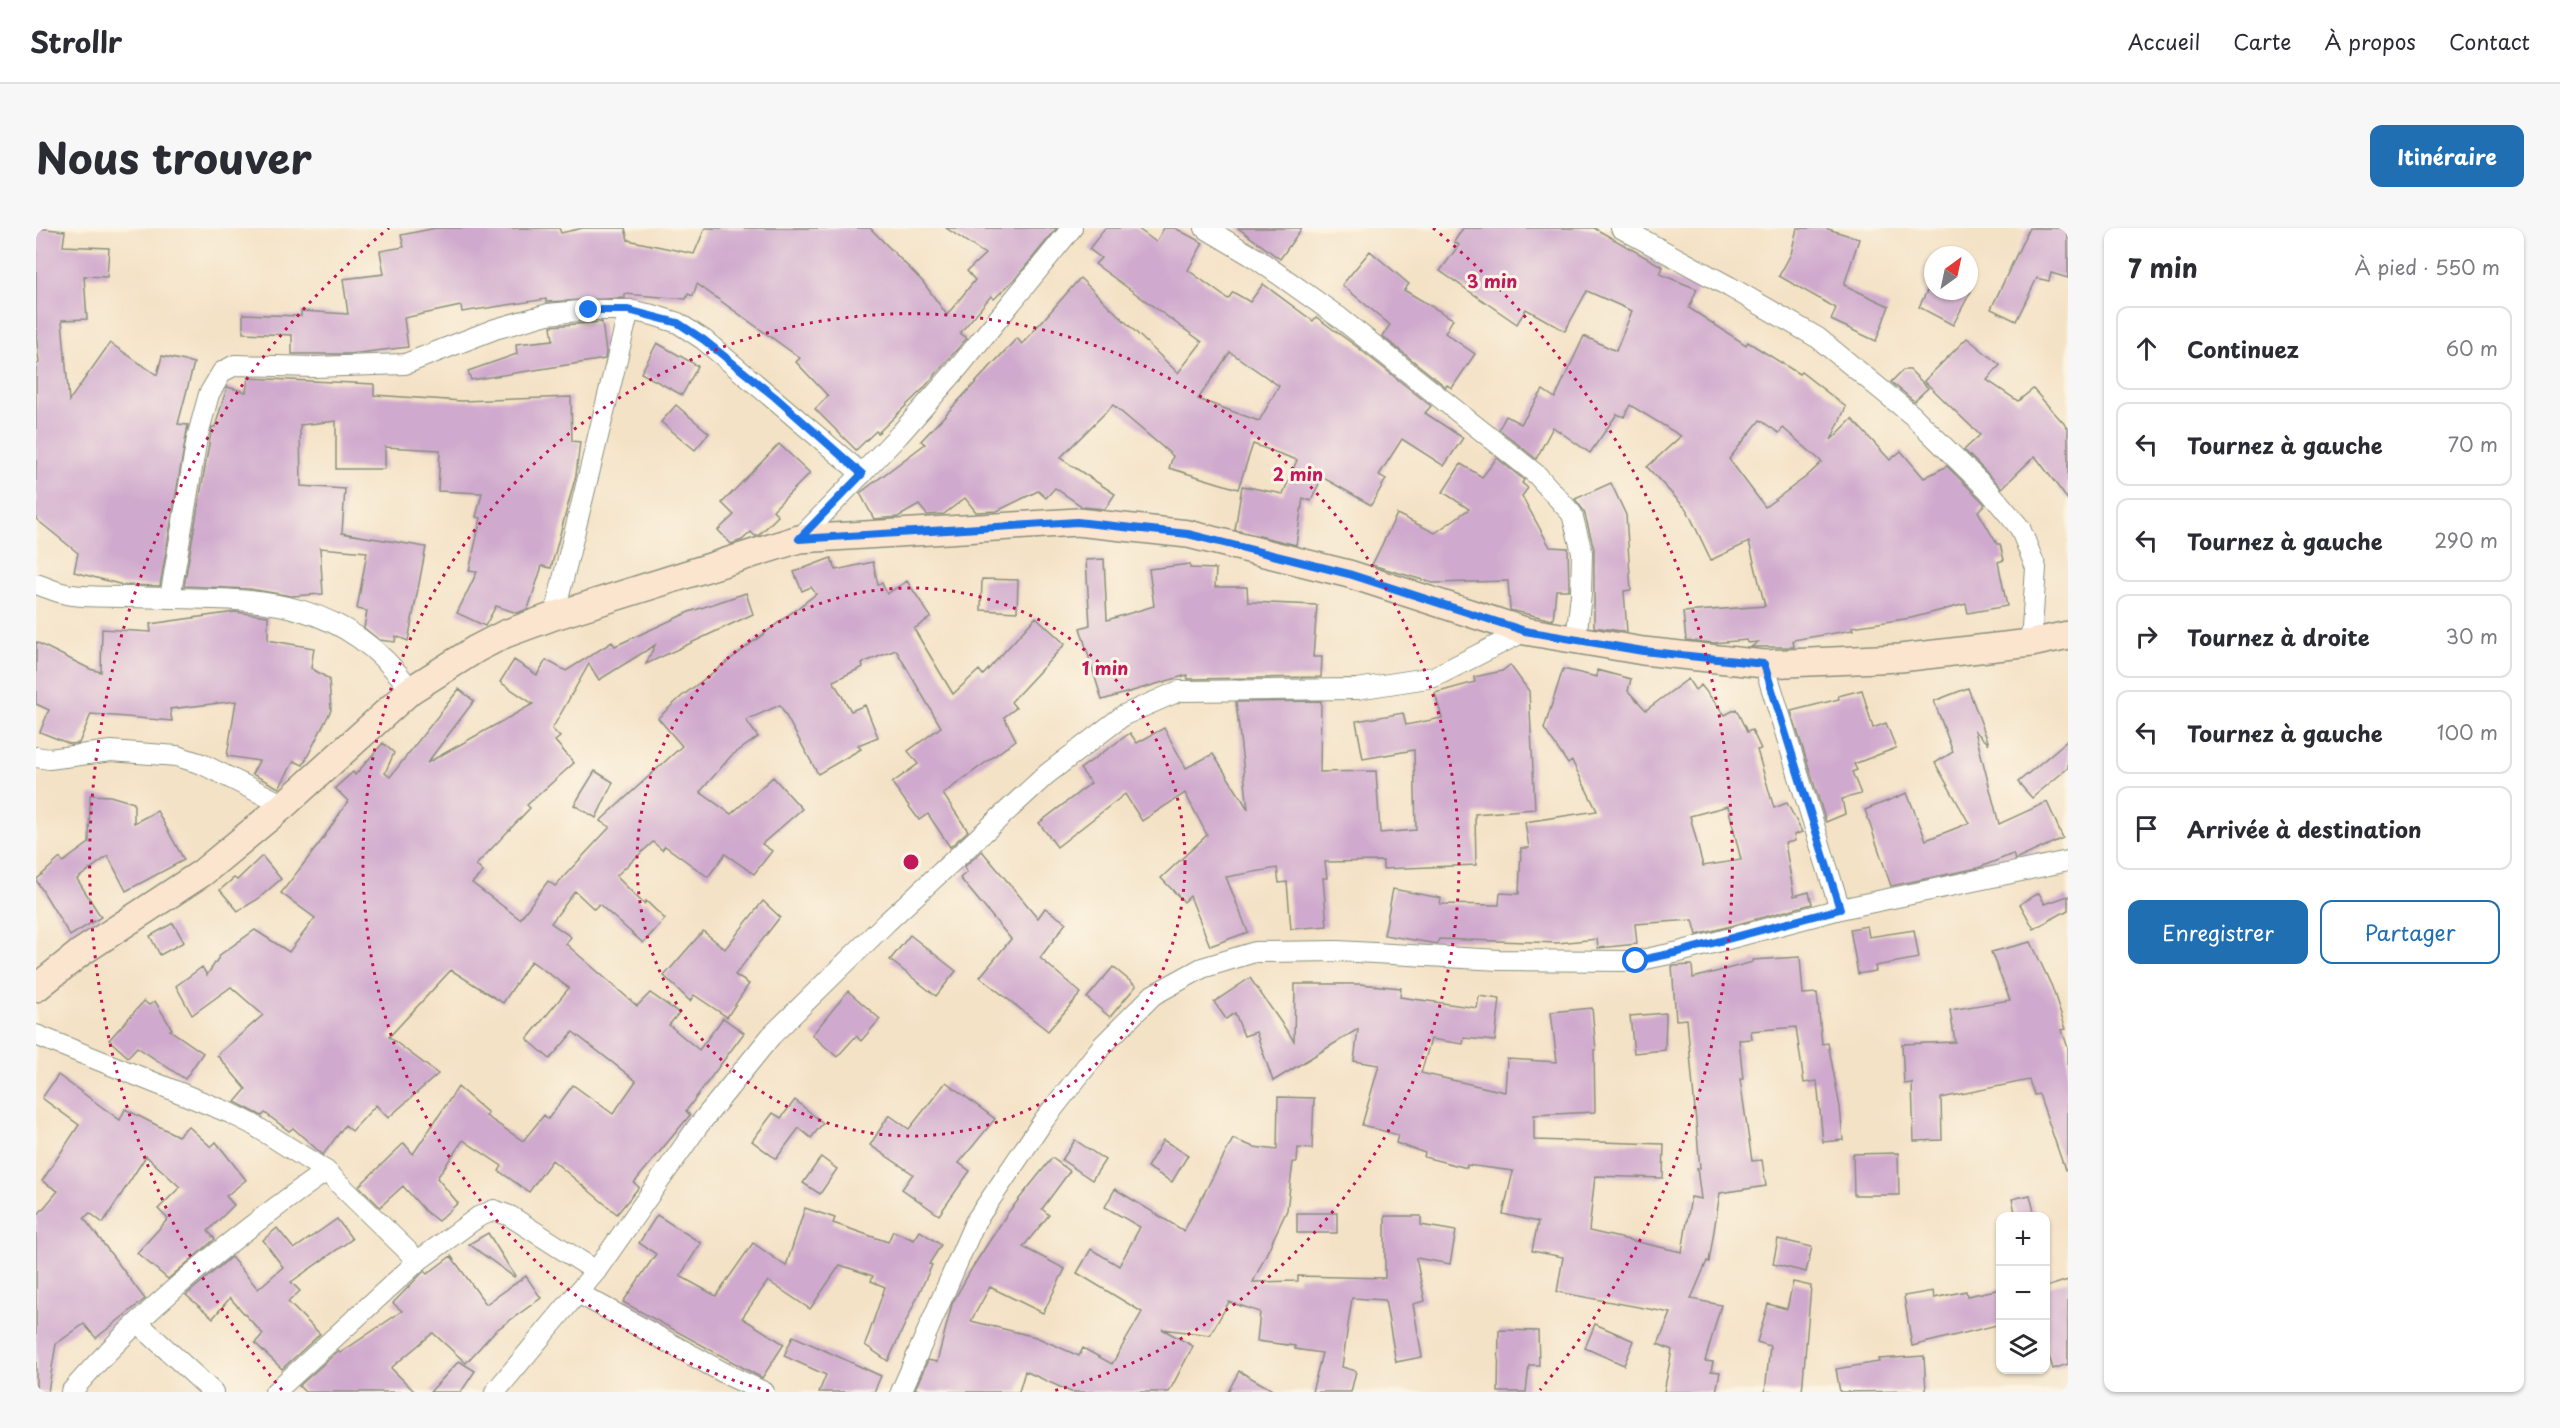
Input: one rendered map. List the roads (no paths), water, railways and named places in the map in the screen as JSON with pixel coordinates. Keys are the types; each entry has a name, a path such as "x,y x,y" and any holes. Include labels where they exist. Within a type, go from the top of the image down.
{"street":[{"path":"799,539 862,474 958,368 1072,228"},
{"path":"1204,228 1257,258 1340,318 1544,483 1572,514 1582,552 1581,594 1576,640"},
{"path":"1621,228 1818,338 1912,415 1989,491 2020,528 2036,568 2031,643"},
{"path":"170,598 197,438 209,394 222,372 235,365 314,367 405,364 495,329 548,314 589,310 628,310 678,323 704,340 775,397 862,474"},
{"path":"554,616 628,310"},
{"path":"36,988 80,953 202,873 284,805 411,690 476,649 505,634 554,616 799,539 1077,522 1188,534 1349,574 1525,631 1643,651 1764,664 1900,658 2031,643 2068,635"},
{"path":"36,584 67,594 243,600 299,608 371,645 391,663 411,690"},
{"path":"495,1392 534,1342 596,1271 698,1126 771,1036 887,922 1047,774 1124,715 1179,691 1358,689 1434,677 1525,631"},
{"path":"1764,664 1840,909"},
{"path":"36,757 49,759 111,752 177,756 202,764 284,805"},
{"path":"901,1392 975,1222 1044,1120 1103,1046 1153,995 1202,968 1255,952 1338,951 1499,960 1636,961 1679,952 1840,909 2068,861"},
{"path":"36,1035 252,1124 326,1171 418,1261"},
{"path":"71,1392 203,1264 259,1219 326,1171"},
{"path":"275,1392 418,1261 478,1217 494,1210 510,1216 596,1271"},
{"path":"578,1293 730,1376 764,1392"},
{"path":"139,1324 213,1392"}]}
